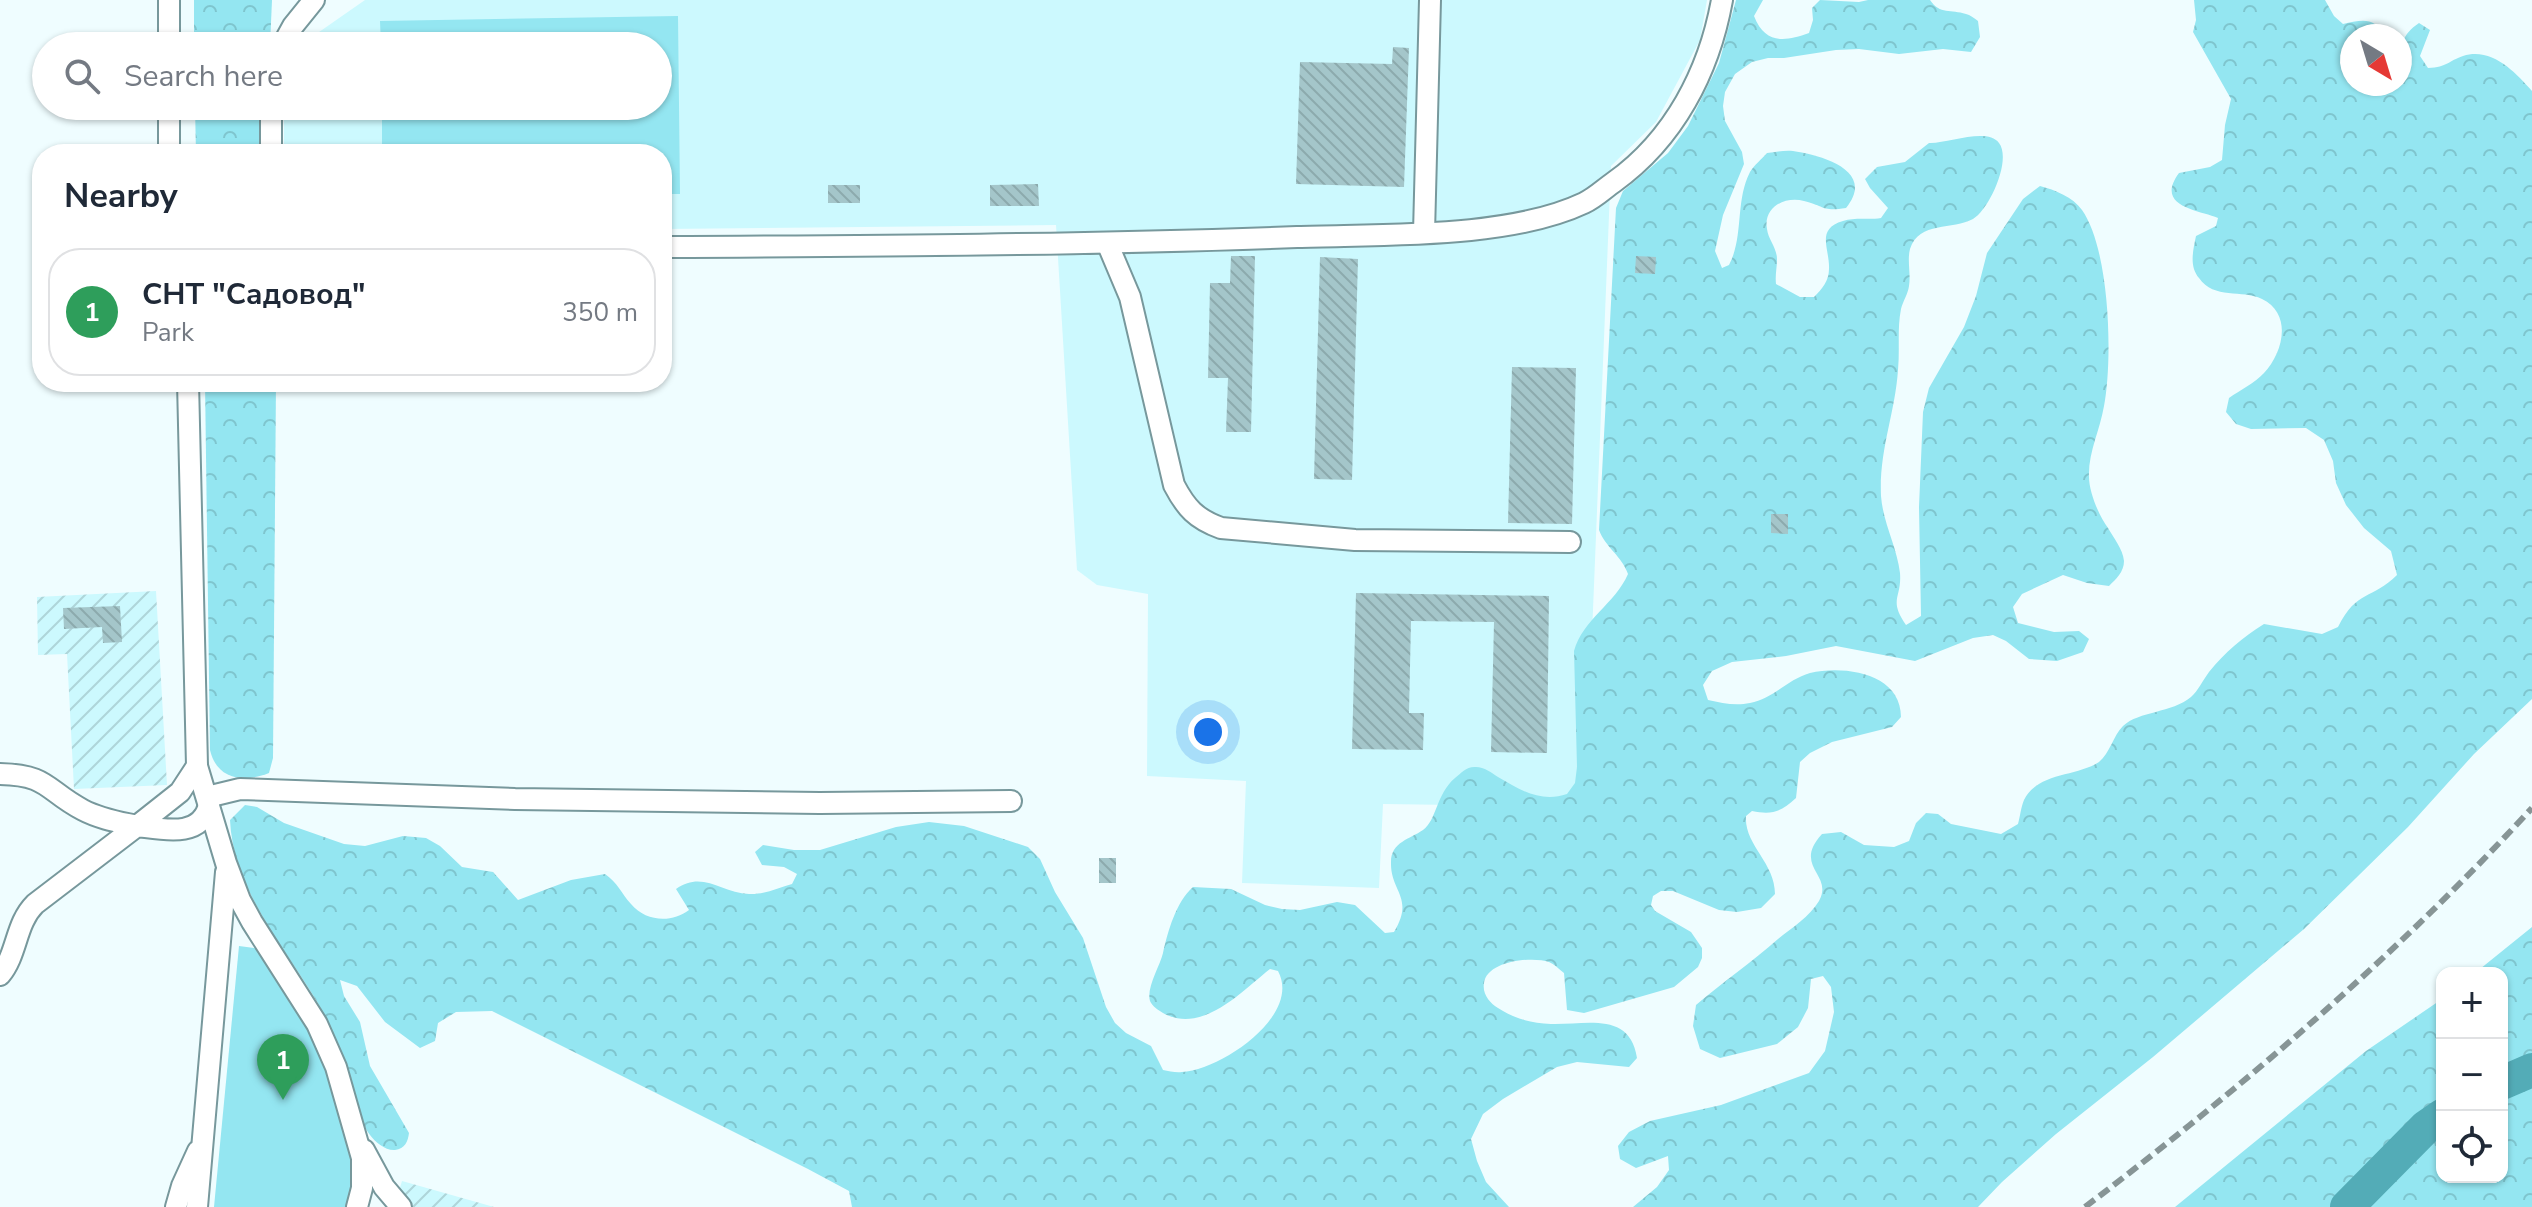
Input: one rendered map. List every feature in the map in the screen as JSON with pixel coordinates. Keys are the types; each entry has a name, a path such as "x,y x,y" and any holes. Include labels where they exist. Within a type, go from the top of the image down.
{"street":[{"path":"169,0 169,32"},
{"path":"290,32 314,0"},
{"path":"1424,233 1430,0"},
{"path":"672,247 1108,245 1424,233 1544,219 1586,202 1626,174 1654,148 1696,84 1711,47 1722,0"},
{"path":"169,120 169,144"},
{"path":"271,120 271,144"},
{"path":"1108,245 1130,297 1174,485 1184,505 1200,520 1221,528 1355,540 1570,542"},
{"path":"188,392 197,766 226,863 252,922 317,1024 336,1067 359,1142 363,1170 357,1207"},
{"path":"0,975 11,957 20,924 29,911 180,792 197,766"},
{"path":"0,774 33,777 83,810 137,826 176,830 193,827 203,818 208,801"},
{"path":"208,801 240,789 515,799 820,803 1011,801"},
{"path":"197,1207 226,895 226,863"},
{"path":"176,1207 204,1138"},
{"path":"359,1142 384,1187 401,1207"}],"shaded area":[{"path":"365,0 1707,0 1700,40 1656,122 1611,166 1585,807 1383,804 1379,888 1242,883 1246,781 1147,776 1148,594 1097,585 1077,570 1056,225 672,229 672,144 284,144 284,120 672,120 672,32 319,32"},
{"path":"156,591 167,785 74,789 67,654 38,655 37,597"},
{"path":"402,1181 494,1207 394,1207"}],"green space":[{"path":"194,0 272,0 271,32 194,32"},
{"path":"1736,0 1763,0 1754,16 1758,25 1770,36 1784,39 1809,33 1813,20 1812,8 1820,0 1930,0 1942,10 1968,14 1978,21 1980,37 1971,52 1943,49 1899,54 1859,49 1836,50 1752,62 1735,74 1725,92 1723,106 1725,121 1742,152 1744,164 1723,215 1715,251 1722,268 1729,265 1734,254 1745,183 1752,169 1767,153 1790,151 1817,156 1841,167 1850,174 1855,184 1854,195 1846,208 1828,209 1790,200 1777,205 1768,215 1768,233 1777,255 1776,284 1800,297 1814,297 1826,281 1829,273 1826,240 1829,229 1848,220 1881,218 1888,208 1865,179 1877,167 1905,162 1929,143 1966,137 1993,138 2002,151 2003,161 1997,184 1979,214 1965,222 1921,234 1910,249 1909,286 1900,317 1899,362 1881,479 1882,506 1900,573 1897,604 1906,625 1921,616 1919,507 1923,412 1929,388 1964,327 1987,253 2023,199 2040,186 2078,205 2099,251 2107,305 2107,386 2090,459 2089,483 2098,511 2122,552 2124,565 2109,586 2063,575 2022,594 2013,607 2018,623 2054,632 2079,631 2089,639 2083,652 2057,661 2029,659 1993,635 1973,638 1915,661 1836,646 1732,662 1712,671 1703,685 1708,700 1739,704 1758,701 1810,673 1855,672 1882,682 1892,691 1899,702 1901,717 1892,727 1832,742 1810,753 1800,762 1796,798 1776,811 1752,811 1746,816 1750,836 1774,883 1775,894 1761,908 1737,912 1719,910 1673,891 1661,891 1653,896 1651,905 1655,911 1691,932 1702,948 1698,967 1674,987 1584,1013 1567,1010 1564,973 1549,962 1511,962 1501,965 1487,976 1485,994 1492,1004 1504,1012 1537,1023 1592,1023 1616,1027 1626,1033 1633,1043 1637,1058 1629,1067 1577,1062 1557,1067 1483,1114 1471,1139 1477,1161 1486,1182 1509,1207 852,1207 849,1191 492,1011 456,1012 438,1023 435,1041 420,1048 385,1022 357,986 340,980 344,996 360,1022 370,1066 409,1133 405,1144 395,1150 384,1148 372,1138 360,1117 322,1011 261,914 240,869 230,820 245,805 257,807 284,823 344,844 365,846 403,836 426,838 440,846 462,867 493,872 518,900 571,880 605,874 637,910 659,919 675,917 689,910 676,889 686,884 704,882 739,893 754,894 792,884 797,874 784,867 762,865 755,852 763,845 820,850 896,827 929,822 964,826 1028,847 1040,859 1055,892 1083,938 1106,1007 1115,1023 1126,1033 1151,1046 1163,1070 1180,1072 1217,1062 1254,1037 1279,1005 1282,988 1278,971 1270,969 1221,1008 1207,1015 1178,1018 1152,1005 1150,990 1170,926 1177,909 1193,887 1231,889 1265,905 1282,909 1300,910 1337,902 1355,905 1385,933 1394,932 1400,920 1402,902 1392,872 1394,850 1428,826 1444,791 1462,772 1479,767 1531,794 1548,797 1567,794 1575,783 1577,767 1574,651 1584,630 1628,574 1599,530 1616,208 1623,191 1668,153 1688,126 1719,63"},
{"path":"2194,0 2325,0 2343,24 2340,24 2340,96 2412,96 2412,28 2419,23 2430,30 2420,56 2428,68 2463,56 2484,55 2510,69 2532,91 2532,699 2474,754 2408,827 2304,929 2153,1057 2056,1134 1978,1207 1633,1207 1657,1187 1669,1170 1668,1156 1636,1168 1620,1159 1618,1146 1629,1132 1650,1121 1721,1105 1809,1073 1825,1051 1834,1012 1831,987 1823,976 1811,979 1808,1008 1798,1027 1777,1044 1720,1058 1700,1049 1693,1026 1696,1005 1800,922 1819,901 1822,884 1811,855 1822,834 1841,832 1864,845 1894,847 1909,841 1916,823 1926,813 1938,814 1951,824 2001,834 2018,824 2024,800 2038,784 2099,762 2123,726 2130,721 2175,706 2191,697 2221,658 2256,629 2264,624 2322,634 2338,627 2358,600 2397,575 2391,551 2364,528 2346,505 2336,483 2333,461 2324,440 2306,428 2251,429 2236,424 2226,412 2229,398 2256,380 2271,365 2282,334 2278,314 2262,299 2220,292 2205,285 2199,278 2193,263 2196,236 2216,226 2218,218 2182,205 2172,193 2179,173 2210,167 2222,160 2231,99 2193,32 2196,20"},
{"path":"678,16 680,194 672,194 672,144 382,144 382,120 672,120 672,32 380,32 380,21"},
{"path":"2361,21 2375,24 2343,24"},
{"path":"195,120 261,120 260,144 196,144"},
{"path":"205,392 276,392 273,758 269,773 241,778 219,768 210,750"},
{"path":"2532,927 2532,1207 2175,1207 2366,1051 2436,1003 2436,1183 2508,1183 2508,967 2482,967"},
{"path":"239,946 262,949 328,1062 354,1138 352,1207 214,1207"}],"building":[{"path":"1393,47 1409,48 1404,187 1296,184 1300,62 1392,64"},
{"path":"1038,184 1039,206 990,206 990,185"},
{"path":"828,185 860,185 860,203 828,203"},
{"path":"1231,256 1255,256 1251,432 1226,432 1228,378 1208,378 1210,283 1230,283"},
{"path":"1636,256 1656,257 1655,274 1635,273"},
{"path":"1320,257 1358,259 1352,480 1314,479"},
{"path":"1512,367 1576,368 1572,524 1508,523"},
{"path":"1771,514 1788,514 1788,534 1771,533"},
{"path":"1356,593 1549,596 1547,753 1491,752 1494,622 1411,621 1409,713 1424,713 1423,750 1352,749"},
{"path":"120,606 122,642 103,643 102,627 64,629 63,608"},
{"path":"1099,858 1116,858 1116,883 1099,883"}],"waterway":[{"path":"2508,1080 2532,1070"},
{"path":"2347,1207 2436,1120"}],"railway":[{"path":"2085,1207 2203,1114 2317,1018 2427,916 2532,808"}],"place":[{"name":"СНТ \"Садовод\"","path":"283,1100"}]}
